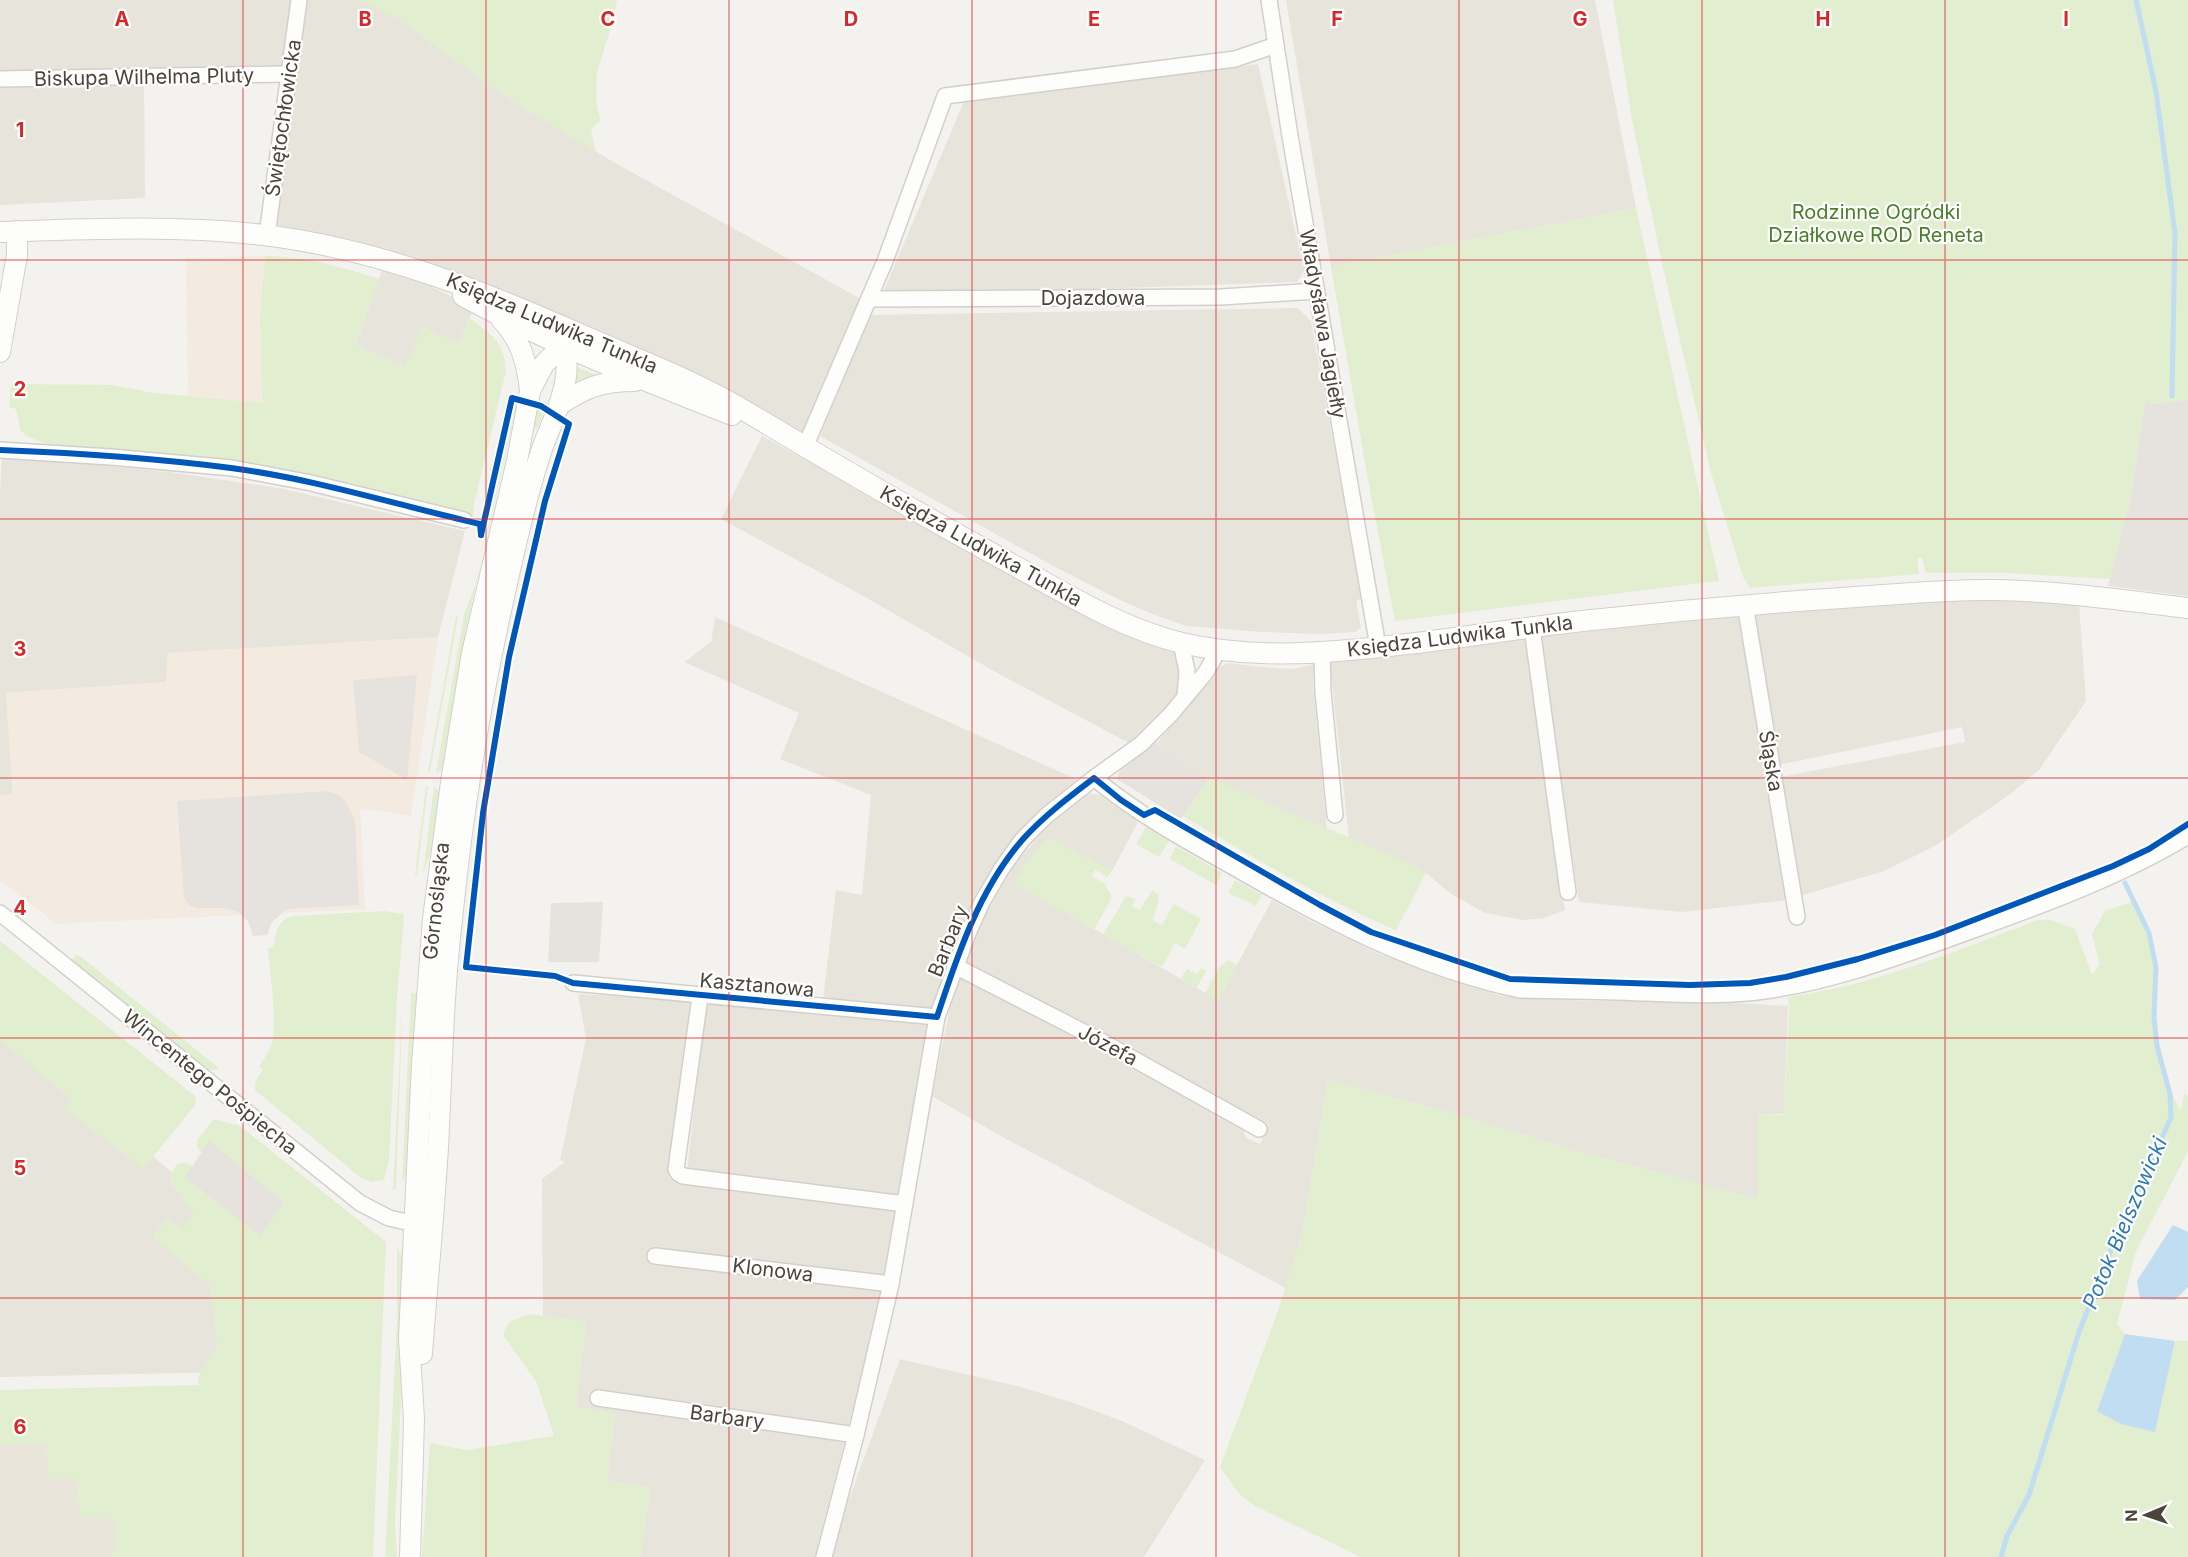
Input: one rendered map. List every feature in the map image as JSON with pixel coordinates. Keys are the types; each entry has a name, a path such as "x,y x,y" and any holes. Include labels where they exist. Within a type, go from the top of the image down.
{"street":[{"name":"Świętochłowicka","path":"267,235 299,0"},
{"name":"Władysława Jagiełły","path":"1269,0 1378,647"},
{"path":"805,447 885,261 945,96 1235,59 1276,45"},
{"name":"Biskupa Wilhelma Pluty","path":"0,79 289,74"},
{"name":"Księdza Ludwika Tunkla","path":"9,232 133,228 267,235 322,244 456,282 701,387 939,524 1096,609 1143,630 1181,643 1220,649 1275,653 1322,653 1745,604 1938,590 2066,593 2188,608"},
{"path":"0,352 17,255 9,232"},
{"name":"Księdza Ludwika Tunkla","path":"413,268 497,315 566,348 643,381 782,434"},
{"name":"Dojazdowa","path":"869,299 1221,297 1317,291"},
{"name":"Górnośląska","path":"410,1557 414,1419 419,1389 424,1226 427,980 441,848 472,652 517,461 530,391 528,369 522,350 512,331 497,315"},
{"name":"Górnośląska","path":"424,1226 451,920 475,743 513,553 538,461 559,405 567,366 566,348 556,323"},
{"name":"Górnośląska","path":"530,391 544,364 555,354 566,348 594,340"},
{"path":"559,405 590,387 604,382 643,381"},
{"path":"0,450 232,468 311,483 464,520"},
{"name":"Śląska","path":"1745,604 1797,917"},
{"path":"1532,628 1568,892"},
{"path":"1181,643 1187,671 1185,696"},
{"name":"Barbary","path":"824,1557 856,1435 891,1284 937,1017 955,966 982,902 1022,840 1046,816 1141,744 1171,714 1206,672 1220,649"},
{"path":"1322,653 1323,692 1335,815"},
{"path":"1094,778 1121,800 1171,832 1326,919 1376,944 1461,974 1520,990 1726,995 1795,985 1882,962 2005,918 2123,871 2188,836"},
{"name":"Wincentego Pośpiecha","path":"0,913 360,1203 389,1218 424,1226"},
{"name":"Józefa","path":"955,966 1105,1043 1259,1129"},
{"name":"Kasztanowa","path":"573,983 700,997 937,1017"},
{"name":"Kasztanowa","path":"700,997 676,1169 678,1173 683,1176 905,1204"},
{"name":"Klonowa","path":"655,1257 891,1284"},
{"name":"Barbary","path":"598,1398 856,1435"}],"shaded area":[{"path":"0,0 292,0 282,66 144,70 145,198 0,205"},
{"path":"305,0 359,0 402,21 506,97 615,163 861,299 804,437 453,272 406,255 341,239 281,228 275,223"},
{"path":"1286,0 1595,0 1636,208 1331,267"},
{"path":"1258,64 1304,271 1297,282 882,295 965,99"},
{"path":"265,256 260,318 263,403 188,396 186,258"},
{"path":"382,270 429,285 474,308 458,344 423,327 405,366 356,345"},
{"path":"1298,308 1311,321 1362,599 1356,601 1361,628 1356,632 1320,634 1261,632 1186,626 1155,615 1053,566 820,436 870,315"},
{"path":"2188,400 2188,596 2108,586 2130,502 2145,403 2157,404"},
{"path":"762,436 1123,631 1173,651 1177,654 1181,678 1178,690 1169,705 1129,743 999,674 858,593 721,519"},
{"path":"2,455 169,472 279,488 465,531 438,637 168,653 166,682 6,693 13,795 0,795"},
{"path":"1999,598 2079,604 2086,701 2039,770 2009,795 1935,846 1884,871 1800,896 1780,777 1965,742 1962,727 1778,765 1755,613 1938,599"},
{"path":"1739,614 1788,900 1682,912 1579,902 1539,637"},
{"path":"715,617 1078,780 1047,804 1025,827 968,918 931,1009 823,1000 836,890 862,895 871,795 780,759 799,713 684,662 711,642"},
{"path":"438,637 411,816 360,808 365,909 56,924 0,880 0,795 13,794 6,693 166,682 168,653"},
{"path":"1527,638 1565,910 1544,918 1523,920 1485,913 1451,894 1426,873 1409,863 1349,839 1330,663"},
{"path":"1228,663 1293,669 1314,664 1313,686 1327,830 1209,778 1157,743 1219,667"},
{"path":"417,675 407,780 359,752 353,680"},
{"path":"1155,742 1209,778 1181,819 1117,779 1119,772"},
{"path":"327,791 337,794 345,801 355,819 359,905 287,909 272,922 267,935 253,936 248,921 238,912 224,908 190,906 184,898 177,801"},
{"path":"1088,793 1100,795 1138,822 1112,871 1048,838 1014,883 1218,1000 1272,900 1377,953 1452,981 1501,996 1586,1001 1687,1001 1788,1006 1784,1114 1758,1114 1758,1199 1576,1151 1465,1117 1328,1080 1303,1230 1286,1288 999,1135 932,1096 954,988 957,980 966,977 1243,1128 1246,1138 1260,1144 1269,1124 965,962 982,921 1014,865 1049,824 1081,796"},
{"path":"603,902 599,962 548,962 551,903"},
{"path":"578,994 683,1000 690,1003 669,1179 897,1208 885,1276 652,1248 650,1263 883,1291 815,1557 640,1557 651,1487 607,1481 615,1414 576,1407 586,1322 543,1316 542,1179 565,1162 560,1160 586,1038"},
{"path":"706,1005 928,1025 899,1196 687,1171"},
{"path":"0,1026 222,1215 226,1372 0,1377"},
{"path":"209,1141 284,1202 260,1236 185,1177"},
{"path":"900,1359 1021,1387 1074,1403 1122,1421 1205,1460 1144,1557 832,1557 844,1513"},
{"path":"201,1393 151,1557 0,1557 0,1400"}],"green space":[{"path":"359,0 617,0 597,72 596,99 600,120 591,130 596,152 506,97 402,21"},
{"name":"Rodzinne Ogródki Działkowe ROD Reneta","path":"1613,0 2188,0 2188,400 2157,404 2145,403 2130,502 2110,579 2007,573 1926,573 1922,557 1917,558 1919,574 1750,588 1743,577 1711,473 1662,263 1632,120"},
{"path":"1636,208 1719,581 1395,621 1331,267"},
{"path":"265,256 308,260 379,279 356,345 405,366 423,327 458,344 469,318 484,329 500,346 506,371 474,504 473,520 469,522 376,497 87,452 73,446 46,444 26,436 20,429 16,409 9,407 11,384 112,385 154,393 263,403 260,318"},
{"path":"577,367 596,375 595,378 570,391 574,368"},
{"path":"519,395 486,540 488,514 515,399"},
{"path":"507,397 509,397 484,506 482,506"},
{"path":"539,400 547,402 538,427 535,428 533,426"},
{"path":"484,548 470,611 442,770 436,773 464,615 475,586"},
{"path":"456,616 458,616 430,772 428,772"},
{"path":"1209,778 1409,863 1426,873 1396,930 1314,891 1183,816"},
{"path":"426,786 428,786 417,874 415,875"},
{"path":"434,787 439,791 431,851 423,874"},
{"path":"1146,827 1169,841 1159,857 1136,844"},
{"path":"1048,837 1112,871 1107,877 1095,870 1091,876 1104,883 1112,897 1094,930 1014,883 1027,862"},
{"path":"1176,846 1222,873 1216,885 1170,859"},
{"path":"1235,880 1262,895 1256,906 1228,893"},
{"path":"1152,890 1159,895 1152,920 1162,925 1174,904 1201,919 1185,949 1175,943 1162,967 1103,935 1126,896 1136,899 1132,906 1140,910"},
{"path":"2134,901 2155,958 2154,1018 2162,1066 2170,1090 2181,1111 2184,1094 2188,1096 2188,1152 2136,1251 2117,1324 2125,1334 2097,1411 2155,1432 2175,1341 2188,1341 2188,1557 1361,1557 1257,1507 1240,1495 1220,1467 1278,1311 1303,1230 1328,1080 1465,1117 1576,1151 1758,1199 1758,1114 1784,1115 1788,997 1820,992 1884,976 2038,920 2051,920 2075,929 2092,975 2100,964 2092,934 2105,911"},
{"path":"384,911 403,914 404,917 397,997 389,1161 384,1180 372,1182 360,1177 255,1090 255,1087 263,1070 259,1066 272,1042 273,1009 268,948 274,947 278,927 289,917 295,916"},
{"path":"0,941 195,1096 196,1104 143,1169 64,1108 70,1098 0,1040"},
{"path":"76,955 220,1069 207,1070 72,960"},
{"path":"1228,960 1237,965 1218,1000 1205,993 1218,969"},
{"path":"1201,968 1207,971 1196,988 1181,978 1187,969 1197,974"},
{"path":"403,992 396,1189 393,1190"},
{"path":"411,993 417,993 408,1170 402,1182"},
{"path":"214,1119 240,1126 386,1242 373,1557 111,1557 114,1552 114,1518 80,1518 77,1479 48,1478 46,1444 0,1445 0,1390 199,1385 198,1377 217,1345 210,1286 152,1237 168,1217 183,1229 194,1213 182,1202 182,1197 170,1184 170,1175 177,1164 185,1162 193,1166 186,1177 202,1153 197,1147 197,1140"},
{"path":"397,1247 404,1260 405,1321 395,1522 397,1557 385,1557 397,1321"},
{"path":"530,1314 586,1322 576,1406 615,1413 607,1481 651,1487 640,1557 422,1557 430,1443 466,1450 554,1436 537,1383 503,1335 509,1322"}],"water":[{"path":"2173,1225 2188,1232 2188,1287 2175,1300 2140,1299 2137,1281"},
{"path":"2125,1334 2175,1341 2155,1432 2121,1424 2097,1411"}],"waterway":[{"name":"Potok Bielszowicki","path":"2136,0 2156,91 2175,233 2172,396"},
{"name":"Potok Bielszowicki","path":"2001,1557 2007,1536 2029,1495 2079,1332 2117,1235 2171,1118 2170,1094 2157,1046 2154,1017 2156,967 2149,933 2125,883"}],"cycle path":[{"path":"481,535 512,398 541,406 569,424 545,501 509,657 483,813 466,967 555,976 573,983 937,1017 962,946 982,900 1008,857 1057,806 1094,778 1144,815 1155,810 1371,932 1510,979 1690,985 1750,983 1786,977 1858,959 1935,935 2113,866 2149,849 2188,824"},
{"path":"0,450 87,454 202,464 262,473 480,524 481,535"}]}
